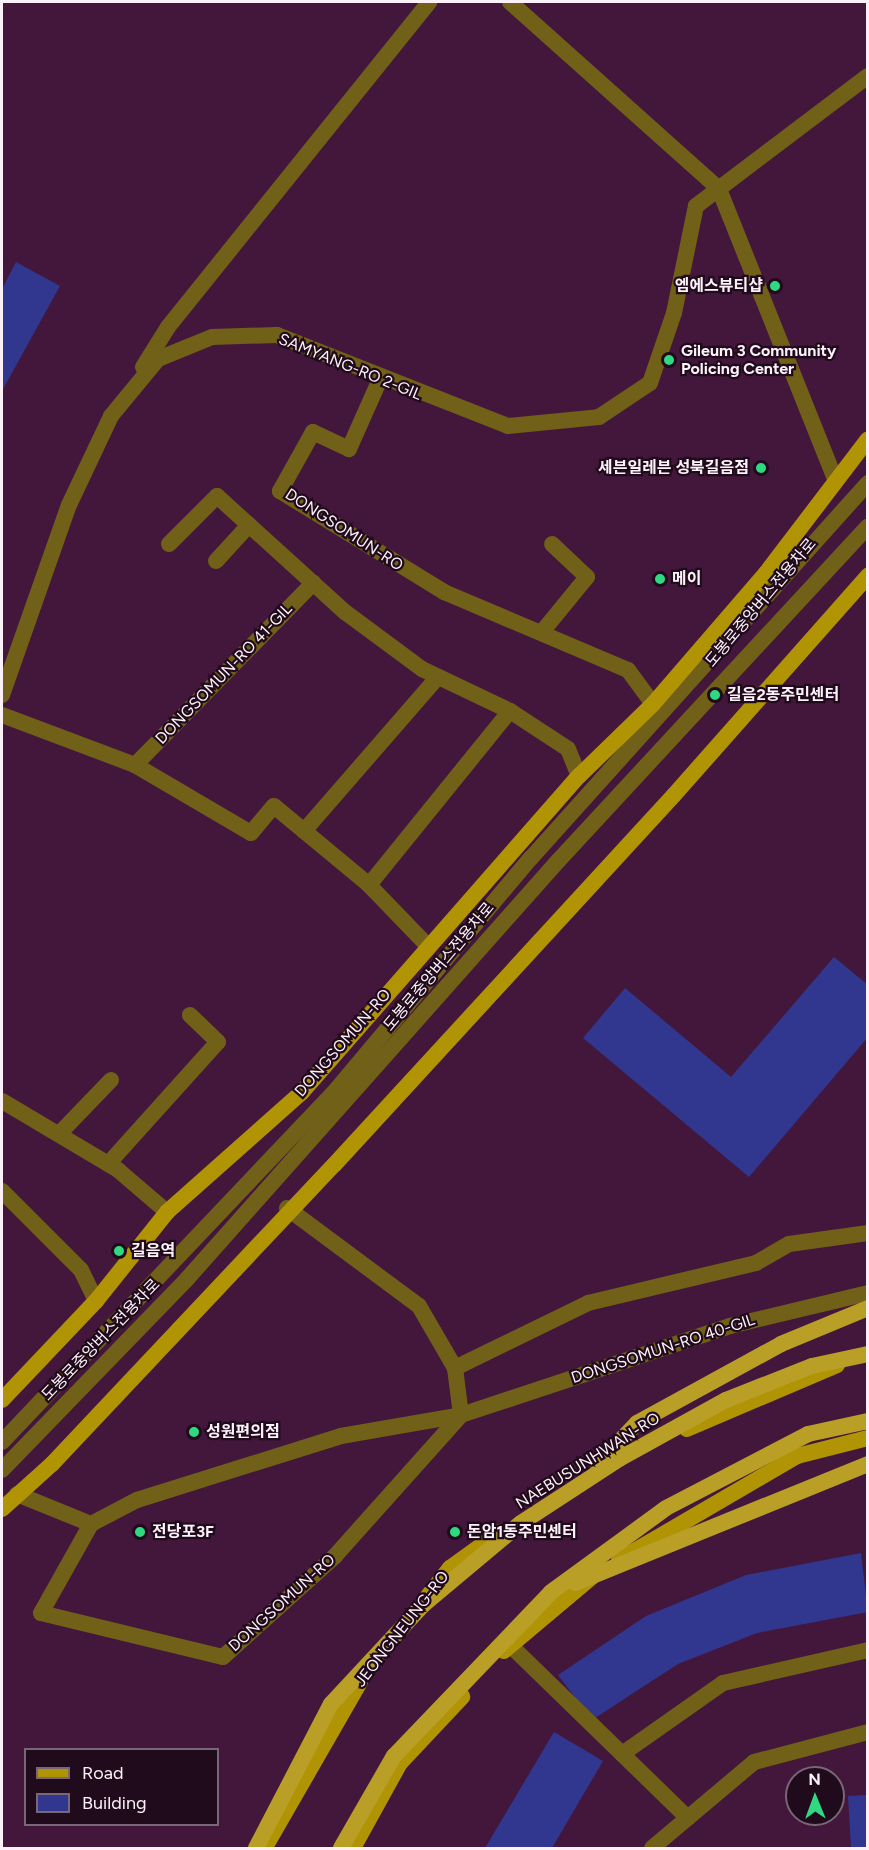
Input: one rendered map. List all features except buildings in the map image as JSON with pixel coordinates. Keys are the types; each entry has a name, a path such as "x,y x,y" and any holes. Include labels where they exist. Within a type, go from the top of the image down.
{"highway":[{"path":"576,1488 638,1423 781,1344 867,1308"},
{"name":"NAEBUSUNHWAN-RO","path":"256,1848 331,1704 424,1604 521,1523 726,1400 812,1366 867,1354"},
{"path":"341,1848 394,1756 551,1592 666,1508 808,1434 867,1421"},
{"path":"551,1592 867,1464"}],"main road":[{"name":"DONGSOMUN-RO","path":"2,1400 96,1301 167,1212 302,1092 427,945 579,776 653,704 766,573 834,477 867,439"},
{"path":"2,1509 52,1464 287,1208 674,795 867,576"},
{"name":"JEONGNEUNG-RO","path":"265,1848 349,1696 450,1568 581,1474 834,1366 867,1360"},
{"path":"353,1848 400,1763 510,1645 598,1572 797,1456 867,1438"}],"street":[{"path":"111,416 168,327 429,2"},
{"path":"510,2 719,189 834,477"},
{"path":"719,189 867,75"},
{"name":"SAMYANG-RO 2-GIL","path":"2,695 69,505 111,416 158,360 212,338 277,335 508,426 598,417 650,383 674,313 696,206 719,189"},
{"name":"DONGSOMUN-RO","path":"381,377 349,449 312,432 280,491 444,592 628,670 653,704"},
{"name":"도봉로중앙버스전용차로","path":"2,1442 336,1090 531,858 867,483"},
{"path":"169,544 217,496 313,583 438,677 510,711 568,749 579,776"},
{"path":"216,561 249,525"},
{"name":"도봉로중앙버스전용차로","path":"2,1470 187,1279 558,861 867,526"},
{"path":"542,632 587,577 552,544"},
{"name":"DONGSOMUN-RO 41-GIL","path":"135,765 313,583"},
{"path":"304,831 438,677"},
{"path":"369,885 510,711"},
{"path":"2,715 135,765 252,833 274,806 369,885 427,945"},
{"path":"108,1164 218,1042 190,1015"},
{"path":"60,1134 111,1080"},
{"path":"2,1101 108,1164 167,1212"},
{"path":"2,1191 81,1270 96,1301"},
{"path":"287,1208 419,1306 455,1368 461,1415"},
{"path":"455,1368 588,1303 756,1263 789,1244 867,1233"},
{"name":"DONGSOMUN-RO 40-GIL","path":"91,1524 137,1500 341,1436 461,1415 730,1326 867,1293"},
{"name":"DONGSOMUN-RO","path":"91,1524 41,1613 223,1657 335,1556 461,1415"},
{"path":"17,1494 91,1524"},
{"path":"510,1645 688,1818"},
{"path":"622,1754 723,1683 867,1650"},
{"path":"652,1848 754,1762 867,1732"}],"place":[{"name":"엠에스뷰티샵","path":"775,286"},
{"name":"Gileum 3 Community Policing Center","path":"669,360"},
{"name":"세븐일레븐 성북길음점","path":"761,468"},
{"name":"메이","path":"660,579"},
{"name":"길음2동주민센터","path":"715,695"},
{"name":"길음역","path":"119,1251"},
{"name":"성원편의점","path":"194,1432"},
{"name":"전당포3F","path":"140,1532"},
{"name":"돈암1동주민센터","path":"455,1532"}]}
